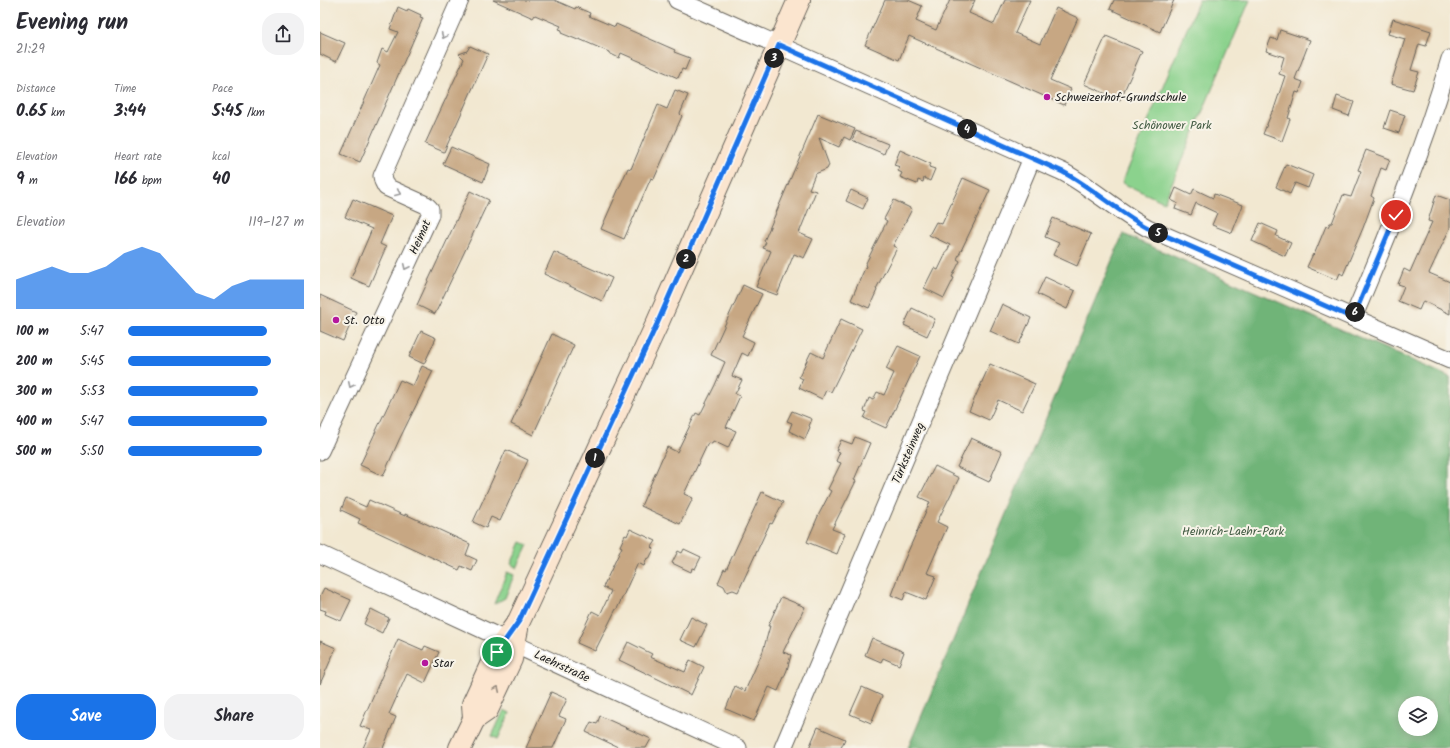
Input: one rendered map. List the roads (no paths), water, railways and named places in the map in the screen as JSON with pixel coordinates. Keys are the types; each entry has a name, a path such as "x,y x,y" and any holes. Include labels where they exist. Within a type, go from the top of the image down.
{"main road":[{"path":"460,748 474,718 487,710 511,659 510,642 660,316 799,0"}],"street":[{"name":"Heimat","path":"320,451 430,215 430,209 426,205 386,187 382,181 382,176 460,0"},
{"path":"677,0 1074,178 1095,191 1125,215 1148,228 1450,360"},
{"path":"1353,318 1390,232 1432,115 1450,59"},
{"name":"Türksteinweg","path":"783,748 1032,158"},
{"name":"Laehrstraße","path":"320,554 738,748"}],"place":[{"name":"Schweizerhof-Grundschule","path":"1047,97"},
{"name":"St. Otto","path":"336,320"},
{"name":"Star","path":"425,663"}],"park label":[{"name":"Schönower Park","path":"1172,125"},
{"name":"Heinrich-Laehr-Park","path":"1233,531"}]}
